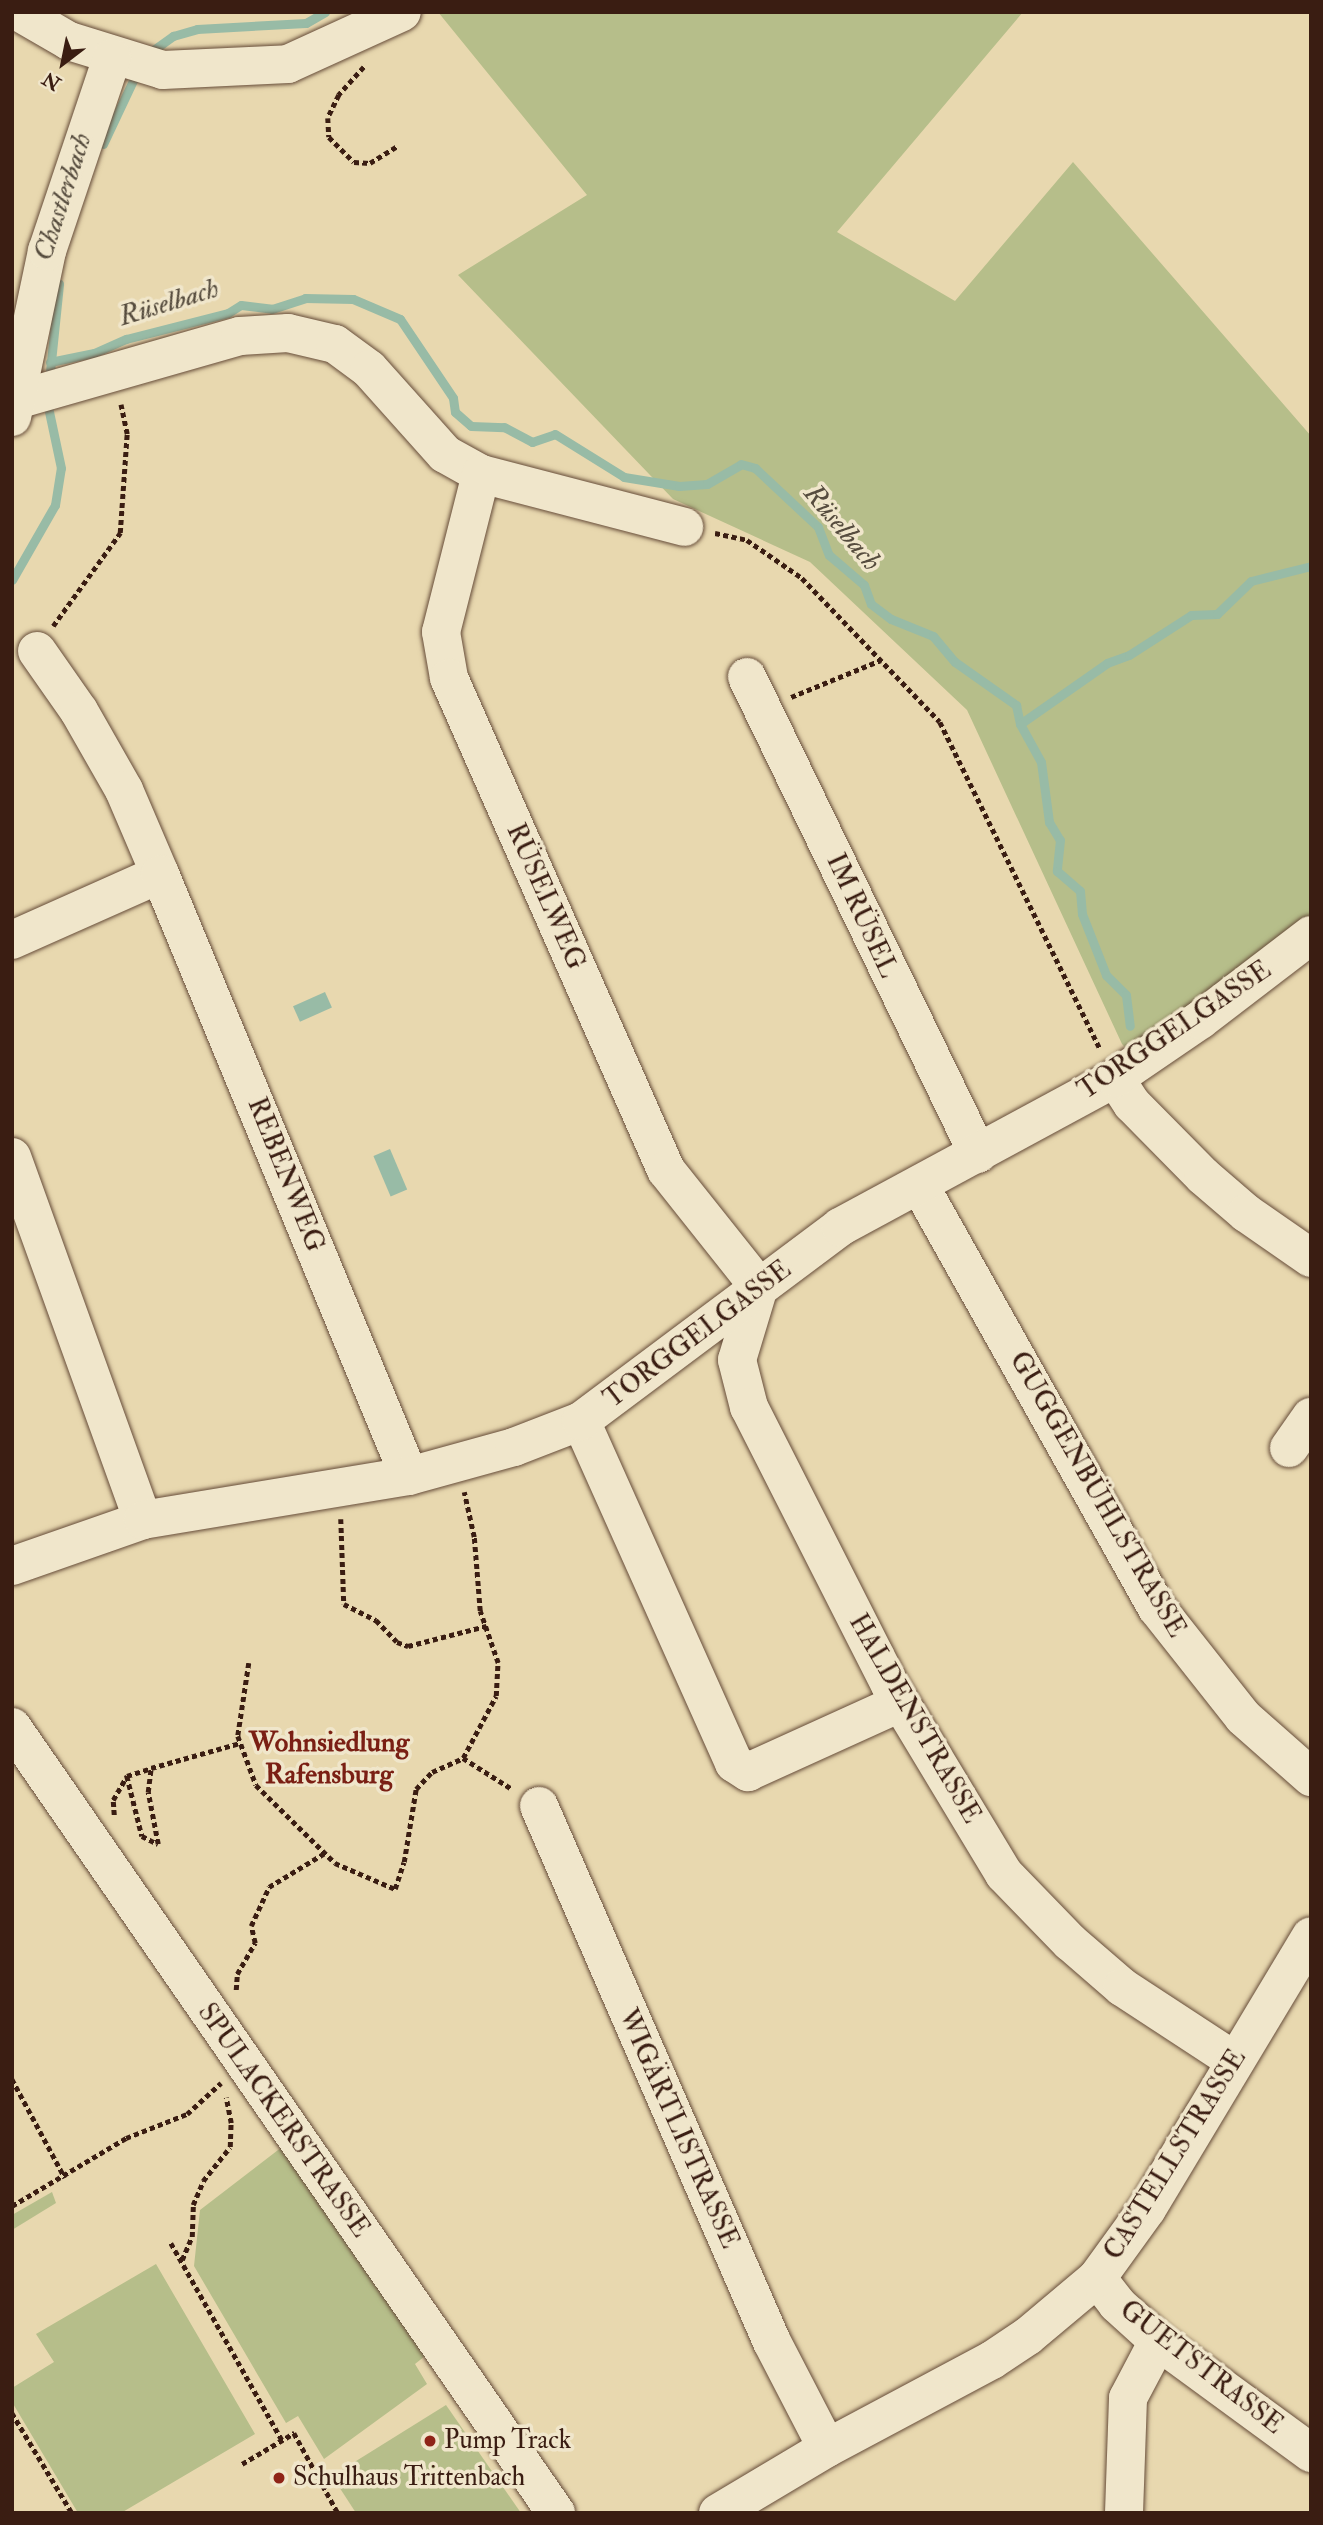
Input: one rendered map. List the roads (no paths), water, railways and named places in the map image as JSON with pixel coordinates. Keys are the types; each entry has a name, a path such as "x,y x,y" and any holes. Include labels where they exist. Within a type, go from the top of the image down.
{"street":[{"path":"19,12 69,41 117,59 163,70 288,64 402,12"},
{"path":"117,59 47,251 32,400 240,336 288,332 335,344 369,369 445,454 481,474 684,527"},
{"name":"RÜSELWEG","path":"481,474 441,632 449,678 666,1170 759,1287"},
{"name":"REBENWEG","path":"37,651 79,711 124,790 409,1476"},
{"name":"IM RÜSEL","path":"755,693 978,1154"},
{"path":"12,940 160,874"},
{"name":"TORGGELGASSE","path":"12,1566 144,1520 409,1476 458,1464 581,1421 840,1227 1115,1078 1200,1020 1311,934"},
{"path":"1115,1078 1132,1104 1203,1176 1247,1213 1311,1258"},
{"path":"12,1157 144,1520"},
{"name":"GUGGENBÜHLSTRASSE","path":"920,1186 1157,1608 1243,1717 1311,1777"},
{"name":"HALDENSTRASSE","path":"759,1287 737,1360 739,1381 900,1703 1004,1874 1070,1942 1122,1987 1235,2061"},
{"path":"1289,1448 1311,1417"},
{"path":"581,1421 734,1763 748,1772 900,1703"},
{"name":"SPULACKERSTRASSE","path":"12,1727 104,1860 231,2062 556,2513"},
{"name":"WIGÄRTLISTRASSE","path":"539,1806 772,2342 827,2448"},
{"name":"CASTELLSTRASSE","path":"718,2513 827,2448 992,2360 1028,2336 1097,2278 1147,2209 1311,1936"},
{"name":"GUETSTRASSE","path":"1097,2278 1117,2304 1158,2341 1311,2453"},
{"path":"1125,2513 1128,2398 1158,2341"}],"waterway":[{"name":"Chastlerbach","path":"148,54 173,36 197,29 306,23 325,12"},
{"name":"Chastlerbach","path":"103,144 137,72"},
{"name":"Chastlerbach","path":"49,381 59,284"},
{"name":"Rüselbach","path":"50,362 94,353 126,339 228,313 241,305 272,309 305,298 353,299 400,319 453,398 455,412 471,426 504,427 532,442 555,434 624,477 679,486 707,484 741,464 755,468 818,527 829,555 864,585 871,604 891,619 933,636 955,662 1016,705 1020,724 1107,663 1129,655 1191,615 1217,614 1251,581 1311,566"},
{"name":"Chastlerbach","path":"12,580 55,505 61,468 47,402"},
{"path":"1020,724 1041,762 1049,822 1060,840 1057,871 1080,891 1082,914 1106,975 1126,995 1130,1026"}],"place":[{"name":"Pump Track","path":"430,2441"},
{"name":"Schulhaus Trittenbach","path":"279,2478"}],"district":[{"name":"Wohnsiedlung Rafensburg","path":"329,1759"}]}
